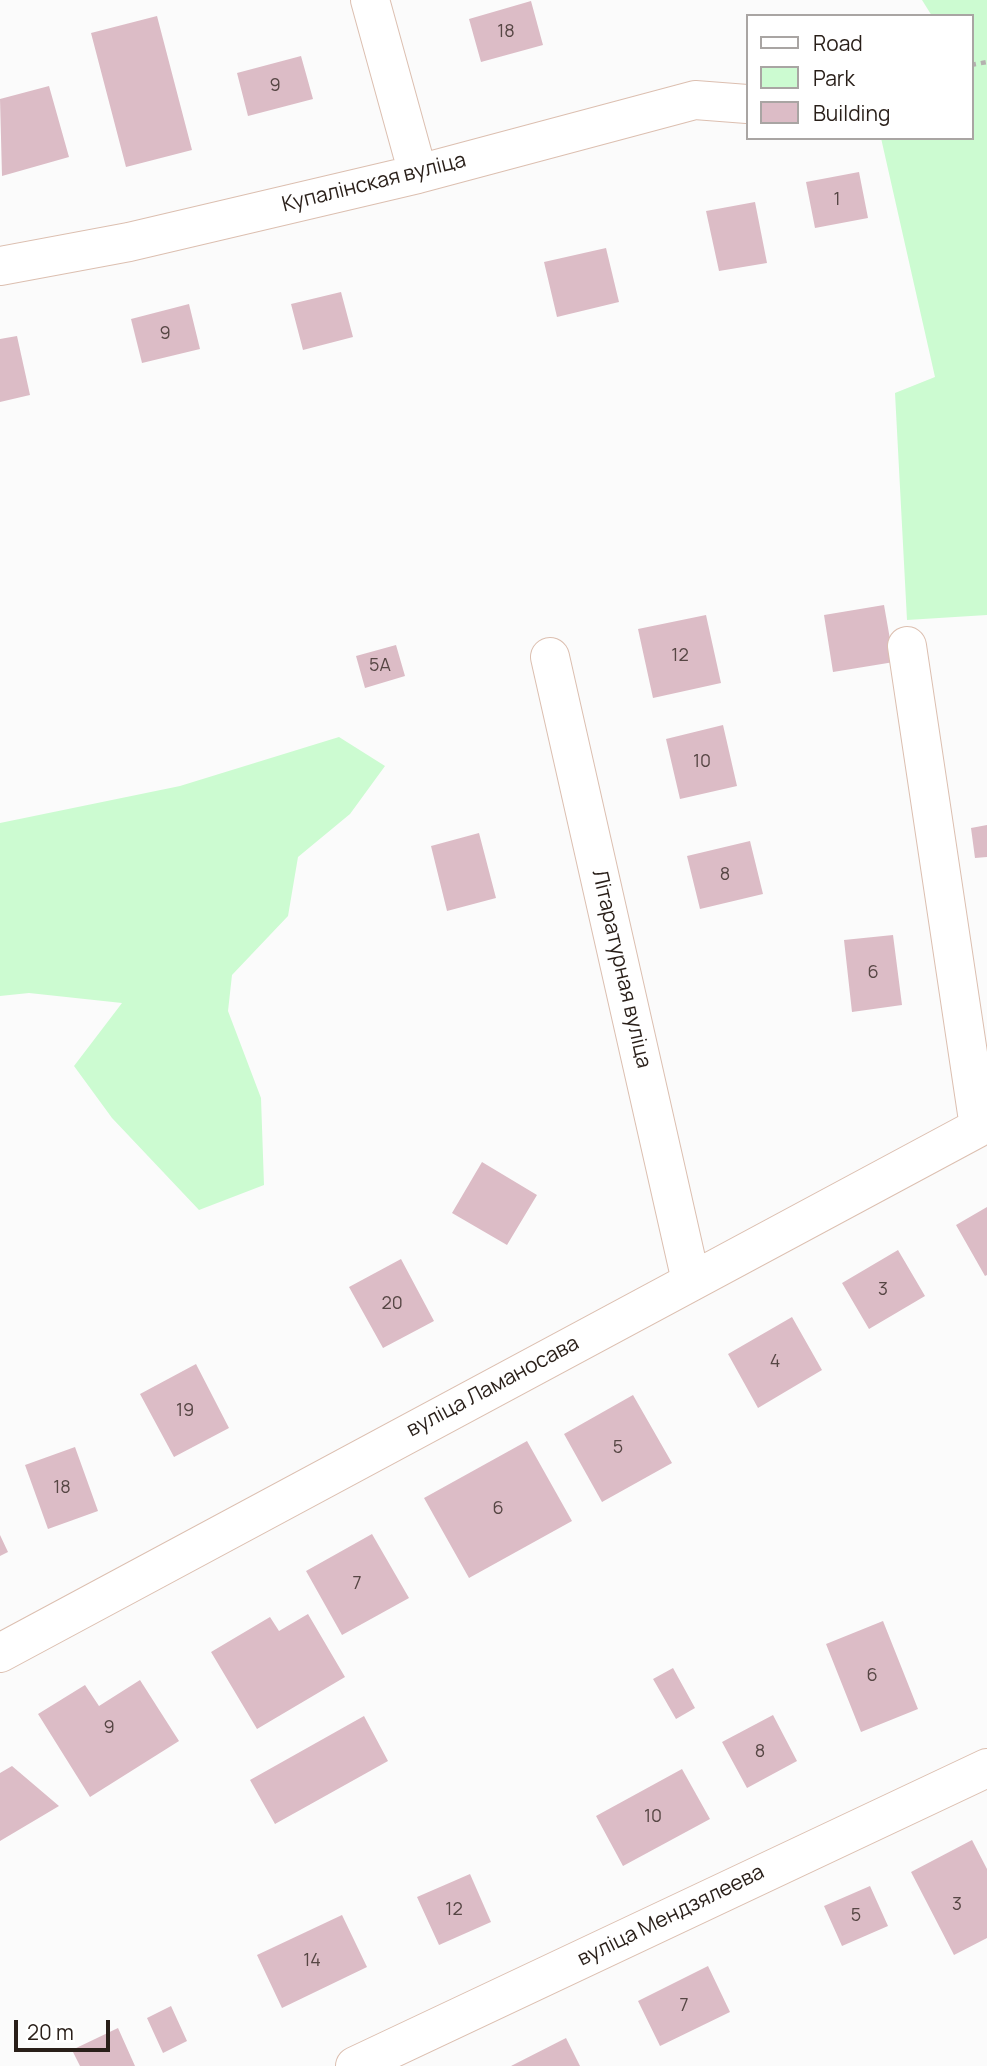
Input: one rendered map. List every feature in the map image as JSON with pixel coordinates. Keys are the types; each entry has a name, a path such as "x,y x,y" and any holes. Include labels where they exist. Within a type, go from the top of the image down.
{"street":[{"path":"370,0 418,174"},
{"name":"Купалінская вуліца","path":"0,266 129,242 418,174 695,100 746,104"},
{"path":"907,646 983,1125"},
{"name":"Літаратурная вуліца","path":"550,657 691,1281"},
{"name":"вуліца Ламаносава","path":"0,1653 983,1125"},
{"name":"вуліца Мендзялеева","path":"355,2066 987,1768"}],"green space":[{"path":"922,0 987,0 987,615 907,620 895,393 935,377 881,140 973,140 973,14 931,14"},
{"path":"339,737 385,766 350,814 298,857 288,916 232,975 228,1011 261,1098 264,1185 199,1210 112,1118 74,1066 122,1003 29,993 0,996 0,823 180,786"}],"building":[{"path":"531,1 543,45 481,62 469,19"},
{"path":"157,16 192,150 126,167 91,33"},
{"path":"301,56 313,99 248,116 237,73"},
{"path":"49,86 69,157 2,176 0,99"},
{"path":"859,172 868,218 815,228 806,182"},
{"path":"755,202 767,263 719,271 706,211"},
{"path":"606,248 619,302 557,317 544,262"},
{"path":"341,292 353,337 303,350 291,304"},
{"path":"189,304 200,349 142,363 131,319"},
{"path":"17,336 30,395 0,402 0,339"},
{"path":"884,605 894,662 833,672 824,615"},
{"path":"706,615 721,683 653,698 638,629"},
{"path":"396,645 405,676 365,688 356,656"},
{"path":"723,725 737,786 680,799 666,739"},
{"path":"987,825 987,857 975,858 971,828"},
{"path":"479,833 496,898 447,911 431,846"},
{"path":"750,841 763,894 700,909 687,856"},
{"path":"893,935 902,1005 852,1012 844,940"},
{"path":"482,1162 537,1195 507,1245 452,1213"},
{"path":"987,1207 987,1275 985,1276 956,1225"},
{"path":"898,1250 925,1296 869,1329 842,1283"},
{"path":"401,1259 434,1321 383,1348 349,1287"},
{"path":"792,1317 822,1370 758,1408 728,1354"},
{"path":"196,1364 229,1428 174,1457 140,1394"},
{"path":"633,1395 672,1463 602,1502 564,1434"},
{"path":"527,1441 572,1521 469,1578 424,1498"},
{"path":"75,1447 98,1511 48,1529 25,1465"},
{"path":"372,1534 409,1598 342,1635 306,1571"},
{"path":"0,1535 8,1552 0,1556"},
{"path":"308,1614 345,1677 257,1729 211,1652 270,1617 279,1631"},
{"path":"883,1621 918,1709 861,1732 826,1644"},
{"path":"673,1668 695,1708 676,1719 653,1679"},
{"path":"140,1680 179,1741 90,1797 38,1714 85,1685 99,1706"},
{"path":"773,1715 797,1761 747,1788 722,1742"},
{"path":"364,1716 388,1761 275,1824 250,1780"},
{"path":"12,1766 59,1806 0,1841 0,1773"},
{"path":"682,1769 710,1819 623,1866 596,1816"},
{"path":"972,1840 987,1869 987,1938 954,1955 911,1872"},
{"path":"470,1874 491,1922 439,1945 417,1897"},
{"path":"870,1886 888,1926 842,1946 824,1906"},
{"path":"342,1915 367,1967 282,2008 257,1955"},
{"path":"708,1966 730,2012 660,2046 638,2001"},
{"path":"171,2006 187,2041 163,2053 147,2018"},
{"path":"118,2028 135,2066 80,2066 72,2050"},
{"path":"566,2038 580,2066 511,2066"}]}
